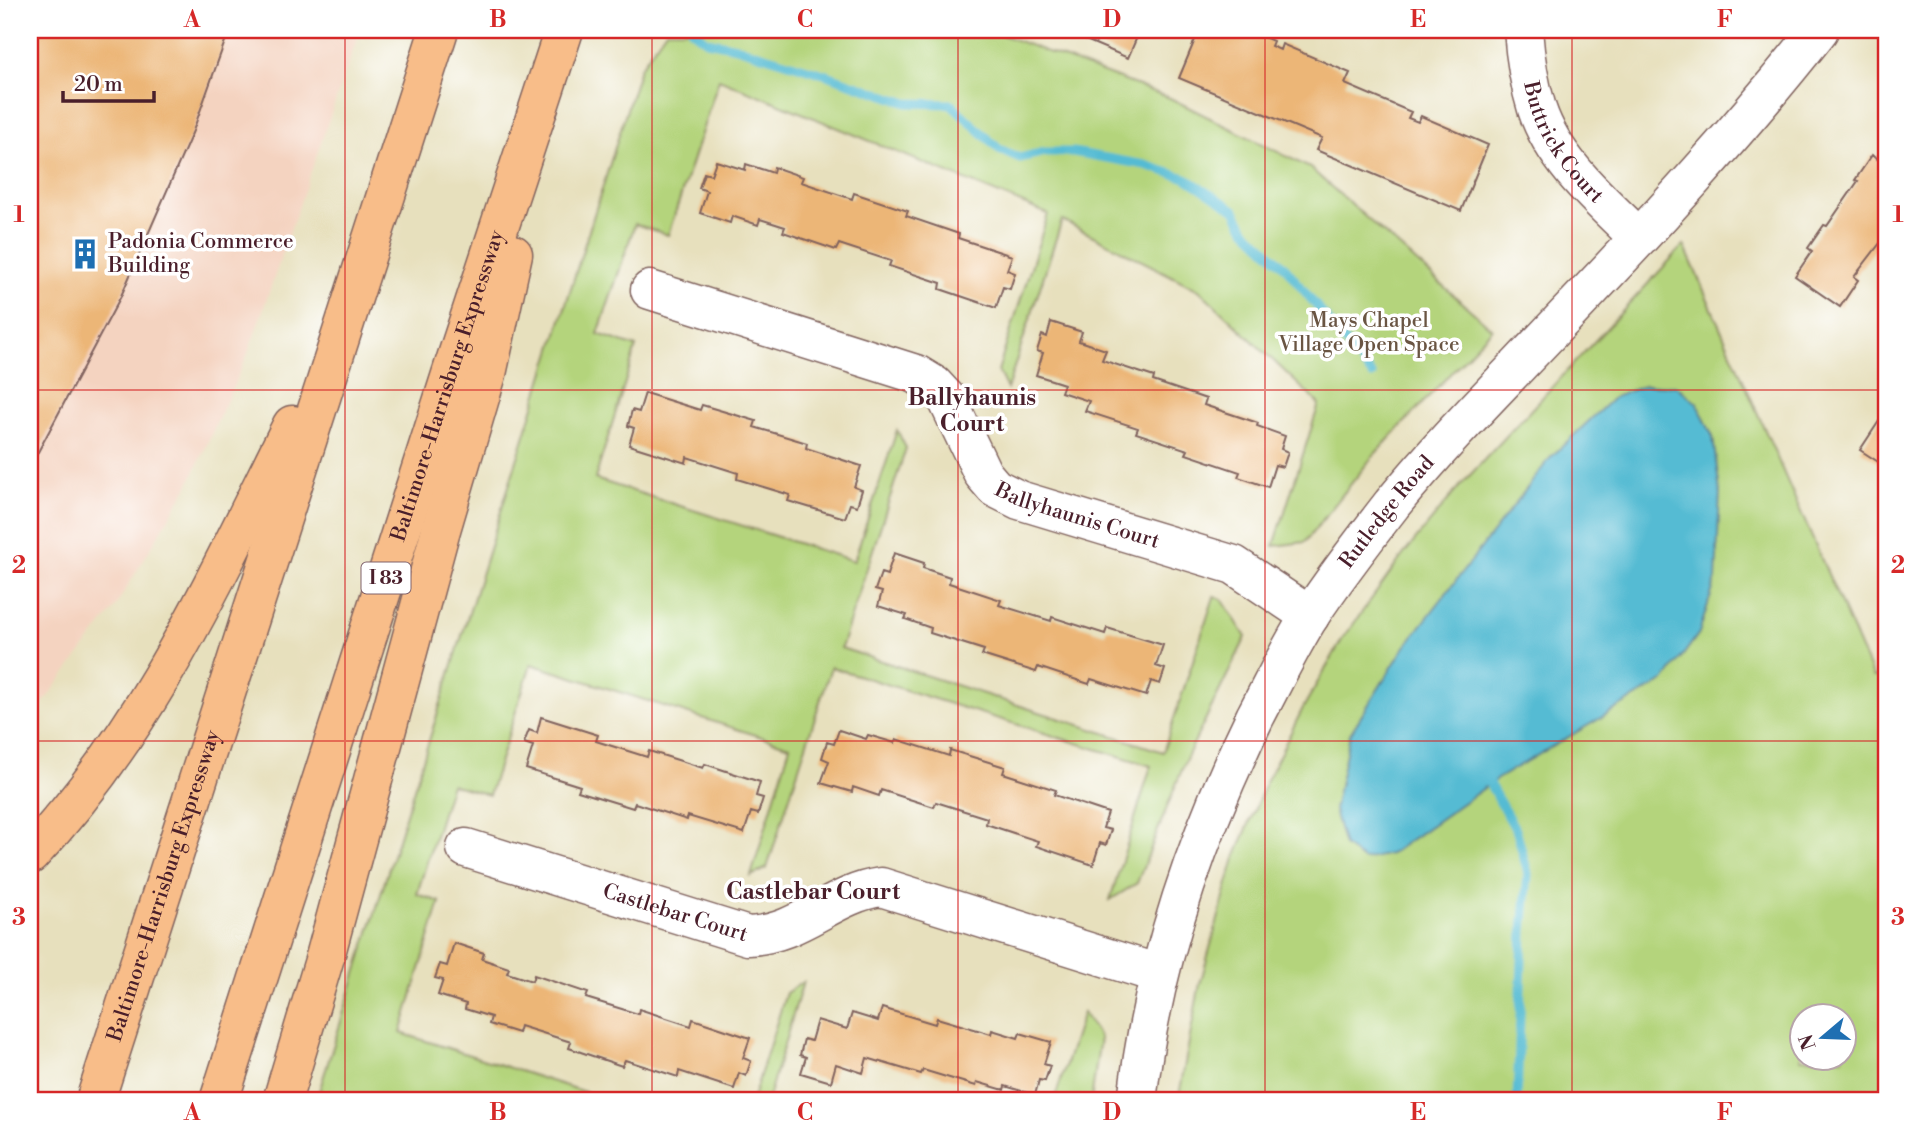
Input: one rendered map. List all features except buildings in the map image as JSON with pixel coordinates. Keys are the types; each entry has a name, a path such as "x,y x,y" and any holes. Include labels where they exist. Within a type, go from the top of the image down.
{"highway":[{"name":"Baltimore-Harrisburg Expressway","path":"95,1101 439,30"},
{"name":"Baltimore-Harrisburg Expressway","path":"219,1101 560,43"},
{"path":"282,1101 325,957 440,533 487,374 560,43"},
{"path":"30,855 60,824 100,773 184,641 348,314"}],"street":[{"name":"Buttrick Court","path":"1523,30 1527,70 1538,112 1559,153 1593,194 1639,239"},
{"name":"Rutledge Road","path":"1137,1101 1140,1070 1159,974 1196,852 1233,763 1310,616 1383,516 1429,460 1639,239 1731,137 1819,30"},
{"name":"Ballyhaunis Court","path":"650,290 916,374 934,385 947,399 984,474 995,488 1019,499 1234,565 1310,616"},
{"name":"Castlebar Court","path":"466,848 748,936 766,936 785,930 862,890 881,887 1159,974"}],"shaded area":[{"path":"30,30 360,30 247,356 187,488 112,612 30,720"}],"green space":[{"name":"Mays Chapel Village Open Space","path":"666,30 989,30 1170,98 1310,168 1492,329 1374,455 1305,542 1274,546 1319,404 1199,290 1062,220 1007,389 998,371 1048,214 719,79 668,235 635,224 598,334 636,347 595,479 854,561 897,430 906,448 841,648 1163,752 1214,597 1222,599 1246,637 1187,757 1137,883 1110,900 1151,766 831,667 767,868 751,876 790,746 531,664 489,795 451,784 417,894 440,902 401,1033 613,1101 428,1101 415,1097 413,1101 316,1101 640,68"},
{"path":"1684,245 1873,677 1887,676 1887,1101 1178,1101 1199,988 1235,858 1266,782 1303,708 1342,640 1403,555 1459,487"},
{"path":"803,982 767,1101 752,1101 786,993"},
{"path":"1083,1012 1100,1038 1091,1101 1054,1101"}],"water":[{"path":"1646,385 1677,386 1697,403 1713,437 1720,492 1716,579 1699,633 1665,680 1497,779 1390,854 1363,860 1344,846 1334,810 1350,734 1404,648 1551,457 1614,397"}],"waterway":[{"path":"692,30 707,41 824,74 907,103 951,104 999,149 1020,158 1045,152 1073,152 1145,165 1186,178 1235,210 1245,229 1285,267 1372,375"},
{"path":"1487,773 1490,785 1517,832 1528,874 1523,931 1517,1101"}],"place":[{"name":"Padonia Commerce Building","path":"85,254"}],"district":[{"name":"Ballyhaunis Court","path":"972,411"},
{"name":"Castlebar Court","path":"813,892"}]}
